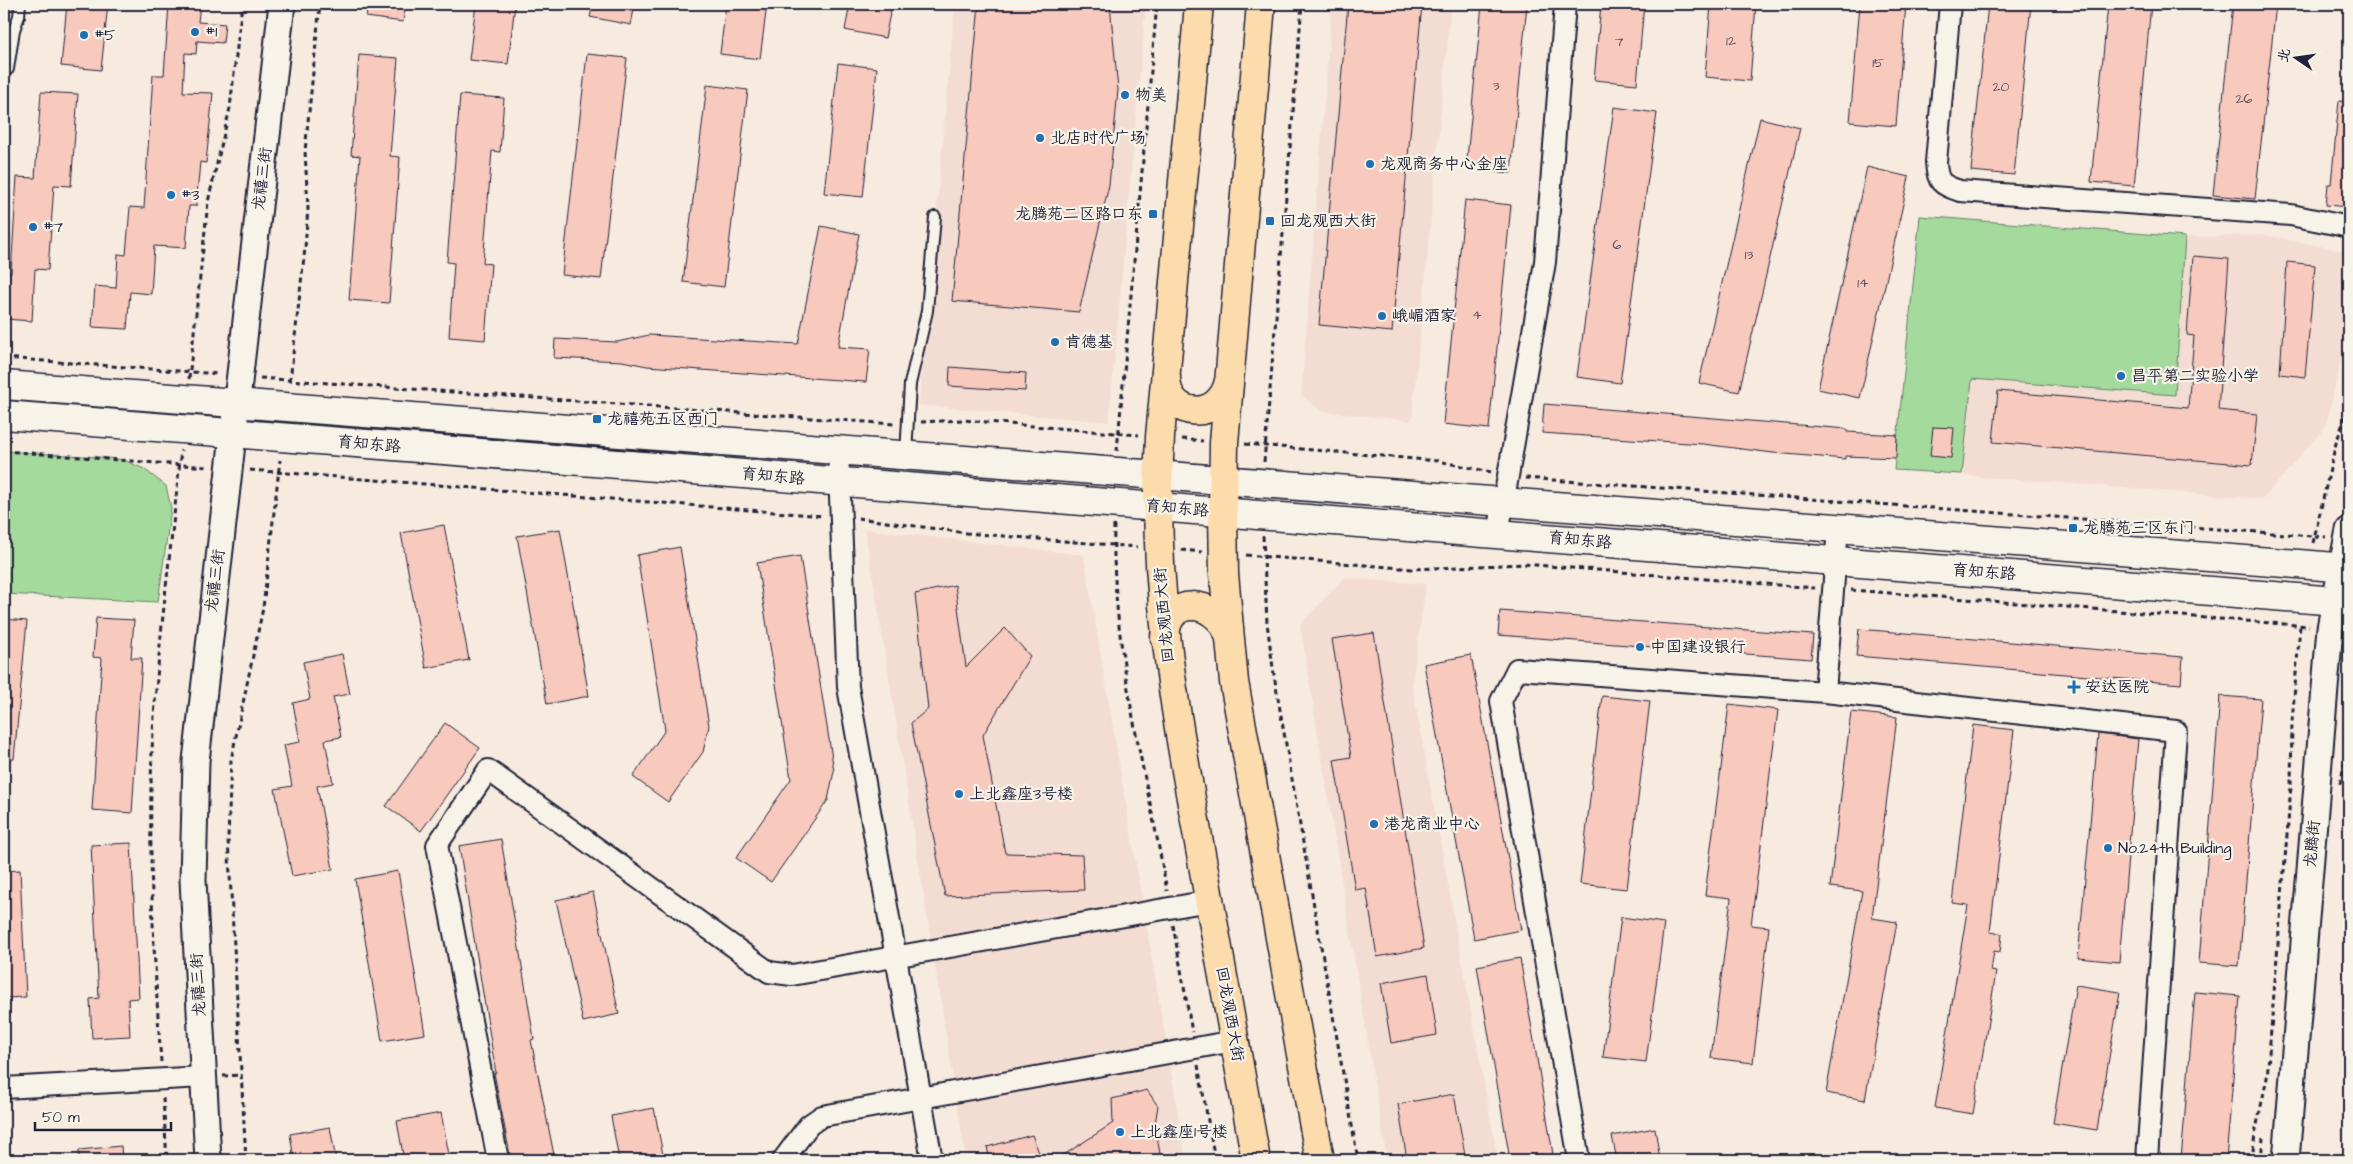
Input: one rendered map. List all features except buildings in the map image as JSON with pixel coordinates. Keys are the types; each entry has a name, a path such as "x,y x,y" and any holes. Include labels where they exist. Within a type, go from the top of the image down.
{"main road":[{"name":"回龙观西大街","path":"1199,4 1160,438 1157,507 1159,566 1165,638 1172,690 1256,1160"},
{"path":"1262,4 1224,443 1222,512 1224,574 1234,682 1320,1160"},
{"path":"1166,375 1167,388 1173,400 1184,408 1196,412 1216,404 1225,393 1230,379"},
{"name":"育知东路","path":"4,385 2345,567"},
{"name":"育知东路","path":"4,416 2342,601"},
{"path":"1165,638 1167,626 1174,616 1185,608 1198,605 1217,615 1229,635"}],"street":[{"name":"龙禧三街","path":"208,1160 193,880 196,761 282,4"},
{"path":"1498,534 1544,262 1565,4"},
{"path":"1950,4 1936,162 1937,176 1945,186 1960,191 2291,215 2349,227"},
{"path":"838,450 848,687 932,1160"},
{"path":"1825,692 1838,528"},
{"name":"龙腾街","path":"2286,1160 2329,644 2342,601 2348,534"},
{"path":"1580,1160 1501,701 1517,669 1825,692 2176,731 2147,1160"},
{"path":"498,1160 437,845 488,770 769,972 792,975 1209,901"},
{"path":"783,1160 809,1125 822,1116 1234,1041"},
{"path":"4,1088 203,1077"}],"lane":[{"path":"4,70 8,68 20,4"},
{"path":"906,456 910,384 927,311 935,217"}],"path":[{"path":"191,356 208,202 230,108 242,4"},
{"path":"291,366 305,248 308,208 306,134 320,4"},
{"path":"1121,415 1157,4"},
{"path":"1267,430 1302,4"},
{"path":"4,358 880,424 962,420 1438,461 1535,480 2348,534"},
{"path":"2321,508 2336,443 2349,406"},
{"path":"4,451 159,463"},
{"path":"294,474 840,517 966,533 1084,542"},
{"path":"160,1055 152,901 151,785 160,644 178,478"},
{"path":"246,1160 228,839 229,796 231,760 263,608 277,488"},
{"name":"育知东路","path":"1280,558 1413,569 1524,564 2272,624"},
{"path":"1115,565 1129,688 1215,1160"},
{"path":"1264,582 1274,675 1358,1160"},
{"path":"2252,1160 2255,1134 2267,1078 2291,786 2292,722 2298,653"},
{"path":"166,1136 167,1160"},
{"path":"2261,1160 2260,1148 2262,1138"}],"shaded area":[{"path":"955,4 1146,4 1109,422 919,405"},
{"path":"1332,4 1451,4 1412,421 1321,411 1301,395"},
{"name":"昌平第二实验小学","path":"1920,216 2185,237 2265,235 2349,252 2349,326 2326,426 2263,499 1894,470"},
{"path":"865,529 1084,555 1186,1160 966,1160"},
{"name":"港龙商业中心","path":"1344,578 1426,584 1412,685 1498,1160 1387,1160 1300,625"}],"green space":[{"path":"1920,216 2185,237 2175,395 1972,379 1962,474 1894,470"},
{"path":"4,451 124,460 144,469 166,486 171,508 158,602 4,594"}],"place":[{"name":"#1","path":"195,32"},
{"name":"#5","path":"84,35"},
{"name":"物美","path":"1125,95"},
{"name":"北店时代广场","path":"1040,138"},
{"name":"龙观商务中心金座","path":"1370,164"},
{"name":"#3","path":"171,195"},
{"name":"龙腾苑二区路口东","path":"1153,214"},
{"name":"回龙观西大街","path":"1270,221"},
{"name":"#7","path":"33,227"},
{"name":"峨嵋酒家","path":"1382,316"},
{"name":"肯德基","path":"1055,342"},
{"name":"昌平第二实验小学","path":"2121,376"},
{"name":"龙禧苑五区西门","path":"597,419"},
{"name":"龙腾苑三区东门","path":"2073,528"},
{"name":"中国建设银行","path":"1640,647"},
{"name":"安达医院","path":"2074,687"},
{"name":"上北鑫座3号楼","path":"959,794"},
{"name":"港龙商业中心","path":"1374,824"},
{"name":"No.24th Building","path":"2108,848"},
{"name":"上北鑫座1号楼","path":"1120,1132"}]}
